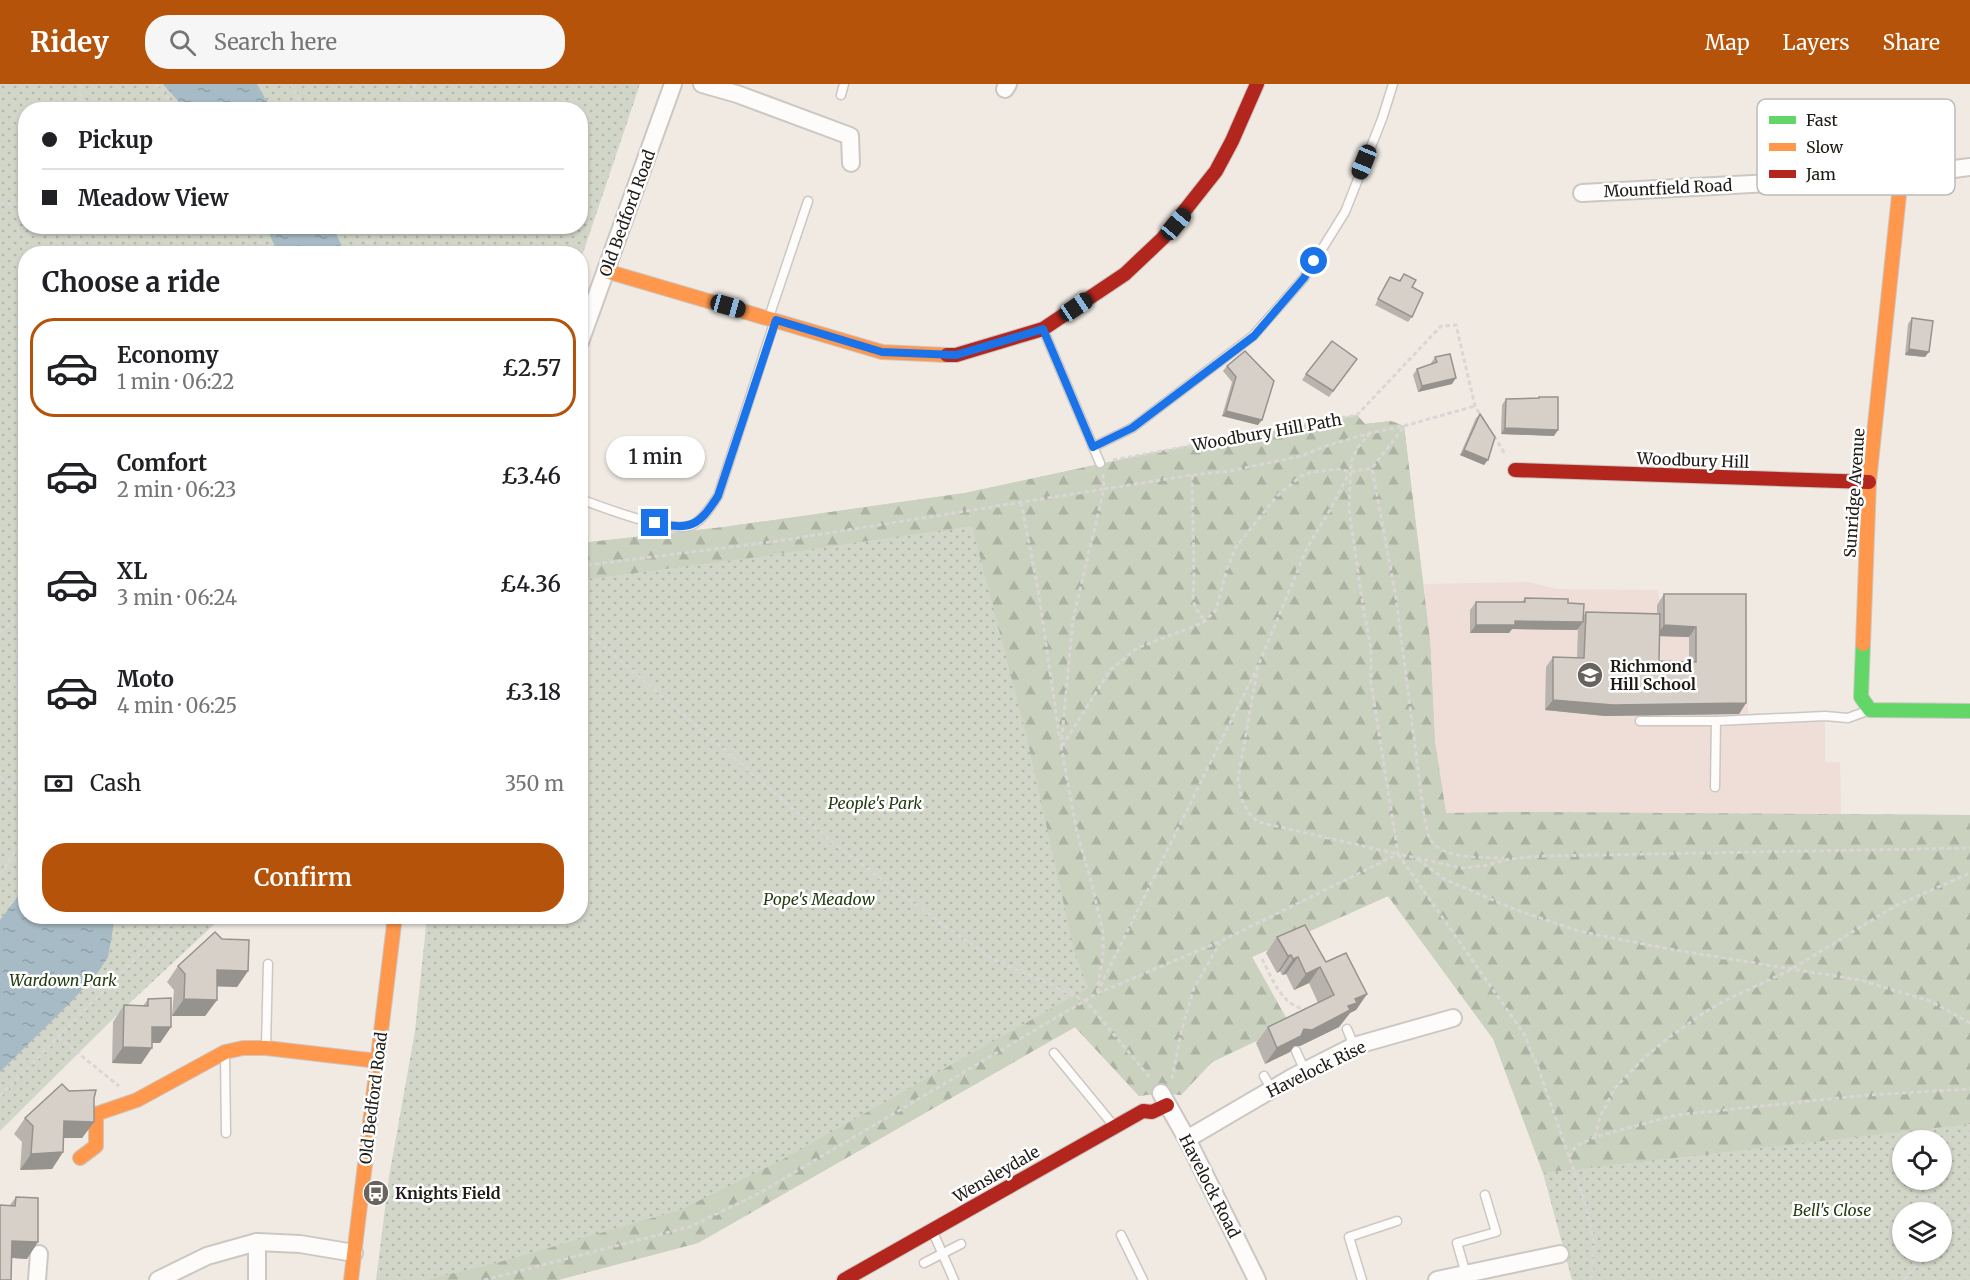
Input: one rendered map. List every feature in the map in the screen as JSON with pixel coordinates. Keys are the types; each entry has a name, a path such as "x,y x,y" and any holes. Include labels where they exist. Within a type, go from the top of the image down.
{"street":[{"name":"Old Bedford Road","path":"588,320 673,84"},
{"path":"702,84 737,94 850,136 850,163"},
{"path":"606,271 882,352 956,355 1043,329 1125,274 1163,238 1216,171 1257,84"},
{"name":"Mountfield Road","path":"1955,169 1970,167"},
{"name":"Mountfield Road","path":"1582,193 1757,184"},
{"name":"Sunridge Avenue","path":"1870,710 1861,696 1869,482 1899,195"},
{"name":"Woodbury Hill","path":"1515,471 1869,482"},
{"path":"1870,710 1970,711"},
{"name":"Old Bedford Road","path":"351,1280 394,924"},
{"name":"Havelock Rise","path":"1187,1139 1268,1083 1305,1071 1354,1046 1453,1018"},
{"path":"80,1158 96,1146 96,1114 137,1100 225,1052 243,1048 266,1048 378,1061"},
{"name":"Wensleydale","path":"844,1280 1053,1165 1114,1126 1143,1111 1152,1112 1164,1099"},
{"name":"Havelock Road","path":"1164,1099 1187,1139 1257,1280"},
{"path":"159,1280 207,1256 257,1242 300,1244 354,1253"},
{"path":"257,1242 257,1280"},
{"path":"37,1280 39,1254"},
{"path":"1437,1280 1560,1254"}],"lane":[{"path":"841,95 844,84"},
{"path":"1093,447 1132,428 1254,336 1304,278 1345,212 1382,119 1393,84"},
{"path":"588,503 636,519 675,527 692,526 708,512 718,496 808,201"},
{"path":"1043,329 1100,463"},
{"path":"1640,721 1848,718 1870,710"},
{"path":"1715,787 1716,721"},
{"path":"266,1048 268,964"},
{"path":"1347,1029 1354,1046"},
{"path":"1296,1051 1305,1071"},
{"path":"225,1052 226,1133"},
{"path":"1054,1053 1114,1126"},
{"path":"1466,1274 1457,1243 1496,1232 1485,1195"},
{"path":"1362,1280 1349,1238 1397,1221"},
{"path":"932,1230 954,1280"},
{"path":"1121,1235 1143,1280"},
{"path":"924,1263 961,1244"}],"path":[{"path":"80,84 81,102"},
{"path":"156,84 171,102"},
{"path":"291,84 300,102"},
{"path":"410,102 415,84"},
{"path":"427,102 446,84"},
{"path":"0,204 18,204"},
{"name":"Woodbury Hill Path","path":"1100,463 1357,415 1441,326 1456,325 1475,406 1487,425"},
{"path":"588,565 778,541 1192,475 1230,471 1301,456 1370,433 1475,406"},
{"path":"1061,747 1111,669 1137,648 1205,621 1216,610 1227,569 1236,548 1277,496 1301,476 1312,472 1339,469 1350,472 1372,468 1404,426"},
{"path":"1370,433 1358,447 1351,462 1349,510 1362,606 1371,648 1371,682 1398,854 1524,1034 1539,1070 1586,1206 1594,1243 1591,1280"},
{"path":"1493,434 1515,471"},
{"path":"1061,747 1073,619 1104,489 1100,463"},
{"path":"1372,468 1396,598 1424,816 1430,838 1439,849 1463,856 1509,859 1633,853 1699,854 1970,848"},
{"path":"1096,994 1258,666 1307,548 1350,472"},
{"path":"1192,475 1193,601 1205,621"},
{"path":"1021,502 1077,832 1102,932 1102,957 1096,994"},
{"path":"0,632 18,616"},
{"path":"18,616 16,692 18,701"},
{"path":"588,633 833,843 991,958 1086,1001 1143,1067 1164,1099"},
{"path":"1258,666 1238,779 1242,800 1249,813 1258,822 1462,868 1484,866 1509,859"},
{"path":"0,777 18,791"},
{"path":"0,875 18,847"},
{"path":"484,1280 689,1227 756,1195 1096,994 1221,941 1398,854"},
{"path":"1417,858 1444,879 1514,909 1578,931 1669,949 1860,980 1930,1001 1970,1023"},
{"path":"1595,1137 1600,1117 1616,1088 1668,1038 1710,1009 1790,970 1895,906 1970,873"},
{"path":"162,924 165,929"},
{"path":"0,1096 172,924"},
{"path":"1164,1099 1194,988 1221,941"},
{"path":"1262,959 1276,987 1285,999 1299,1009 1308,1010"},
{"path":"58,1037 105,1076"},
{"path":"1569,1157 1576,1146 1595,1137 1676,1115 1868,1095 1970,1089"},
{"path":"1952,1228 1970,1209"},
{"path":"1904,1280 1920,1262"}],"shaded area":[{"name":"Richmond Hill School","path":"1528,582 1557,589 1658,590 1659,599 1747,599 1748,714 1825,711 1825,762 1840,762 1841,814 1446,813 1435,742 1430,640 1424,584"}],"green space":[{"name":"Wardown Park","path":"0,84 640,84 585,246 18,246 18,924 214,924 120,1012 0,1131"},
{"name":"People's Park","path":"1357,415 1365,424 1391,421 1404,426 1430,640 1435,742 1446,813 1970,815 1970,1280 1572,1280 1543,1173 1494,1039 1388,896 1252,957 1290,1025 1212,1062 1181,1095 1161,1093 1139,1096 1075,1027 698,1243 558,1280 376,1280 389,1177 415,1031 426,924 588,924 588,542 724,527 965,493 1165,450"},
{"path":"1357,415 1365,424 1391,421 1404,426 1430,640 1435,742 1446,813 1970,815 1970,1124 1918,1130 1892,1130 1892,1133 1543,1173 1493,1039 1388,896 1252,957 1290,1025 1212,1062 1181,1095 1161,1093 1139,1096 1075,1027 698,1243 558,1280 426,1280 500,1262 680,1210 780,1161 1088,988 1074,950 1027,738 972,526 588,579 588,542 724,527 965,493 1165,450"}],"water":[{"path":"163,84 257,84 267,102 179,102"},
{"path":"269,234 336,234 342,246 275,246"},
{"path":"18,896 18,924 114,924 108,957 99,971 0,1072 0,920"}],"building":[{"path":"1404,274 1416,280 1412,287 1423,293 1412,317 1378,299 1390,277 1400,281"},
{"path":"1912,318 1933,321 1929,352 1909,349"},
{"path":"1332,341 1357,359 1333,391 1306,374"},
{"path":"1245,351 1274,381 1262,420 1226,411 1236,377 1227,366"},
{"path":"1450,354 1456,378 1422,386 1417,369 1437,362 1435,357"},
{"path":"1558,397 1558,430 1505,428 1506,399"},
{"path":"1480,414 1495,437 1488,460 1464,450"},
{"path":"1664,594 1746,594 1746,703 1613,705 1553,700 1553,657 1584,658 1586,612 1660,614 1659,661 1696,662 1696,627 1664,625"},
{"path":"1525,598 1568,599 1568,603 1584,604 1583,622 1515,621 1515,625 1476,625 1476,602 1525,602"},
{"path":"1305,925 1326,962 1346,953 1367,994 1355,999 1357,1003 1348,1006 1350,1010 1312,1030 1304,1029 1301,1036 1277,1048 1268,1027 1334,995 1320,967 1306,974 1298,957 1293,959 1291,955 1288,956 1277,937"},
{"path":"215,932 222,939 249,940 248,971 217,970 217,1000 184,999 185,974 178,966"},
{"path":"171,998 171,1027 152,1027 152,1048 123,1047 124,1005 148,1006 148,999"},
{"path":"62,1084 69,1091 96,1090 94,1122 64,1121 63,1152 31,1154 33,1126 25,1118"},
{"path":"16,1197 38,1198 38,1242 12,1241 11,1280 0,1280 0,1205 15,1206"}],"traffic: fast":[{"path":"1863,644 1861,697 1870,710 1970,711"}],"traffic: slow":[{"path":"1863,644 1869,482 1899,195"},
{"path":"606,271 882,352 947,355"},
{"path":"351,1280 394,924"},
{"path":"80,1158 96,1146 96,1114 137,1100 225,1052 243,1048 266,1048 378,1061"}],"traffic: jam":[{"path":"947,355 956,355 1043,329 1125,274 1163,238 1216,171 1257,84"},
{"path":"1515,470 1869,482"},
{"path":"844,1280 1143,1111 1152,1112 1167,1105"}],"place":[{"name":"Richmond Hill School","path":"1590,675"},
{"name":"Knights Field","path":"376,1193"}],"route":[{"path":"655,523 675,527 692,526 708,512 718,496 776,320 882,352 956,355 1043,329 1093,447 1132,428 1254,336 1304,278 1314,261"}],"park label":[{"name":"Pope's Meadow","path":"819,899"},
{"name":"Bell's Close","path":"1832,1210"}]}
